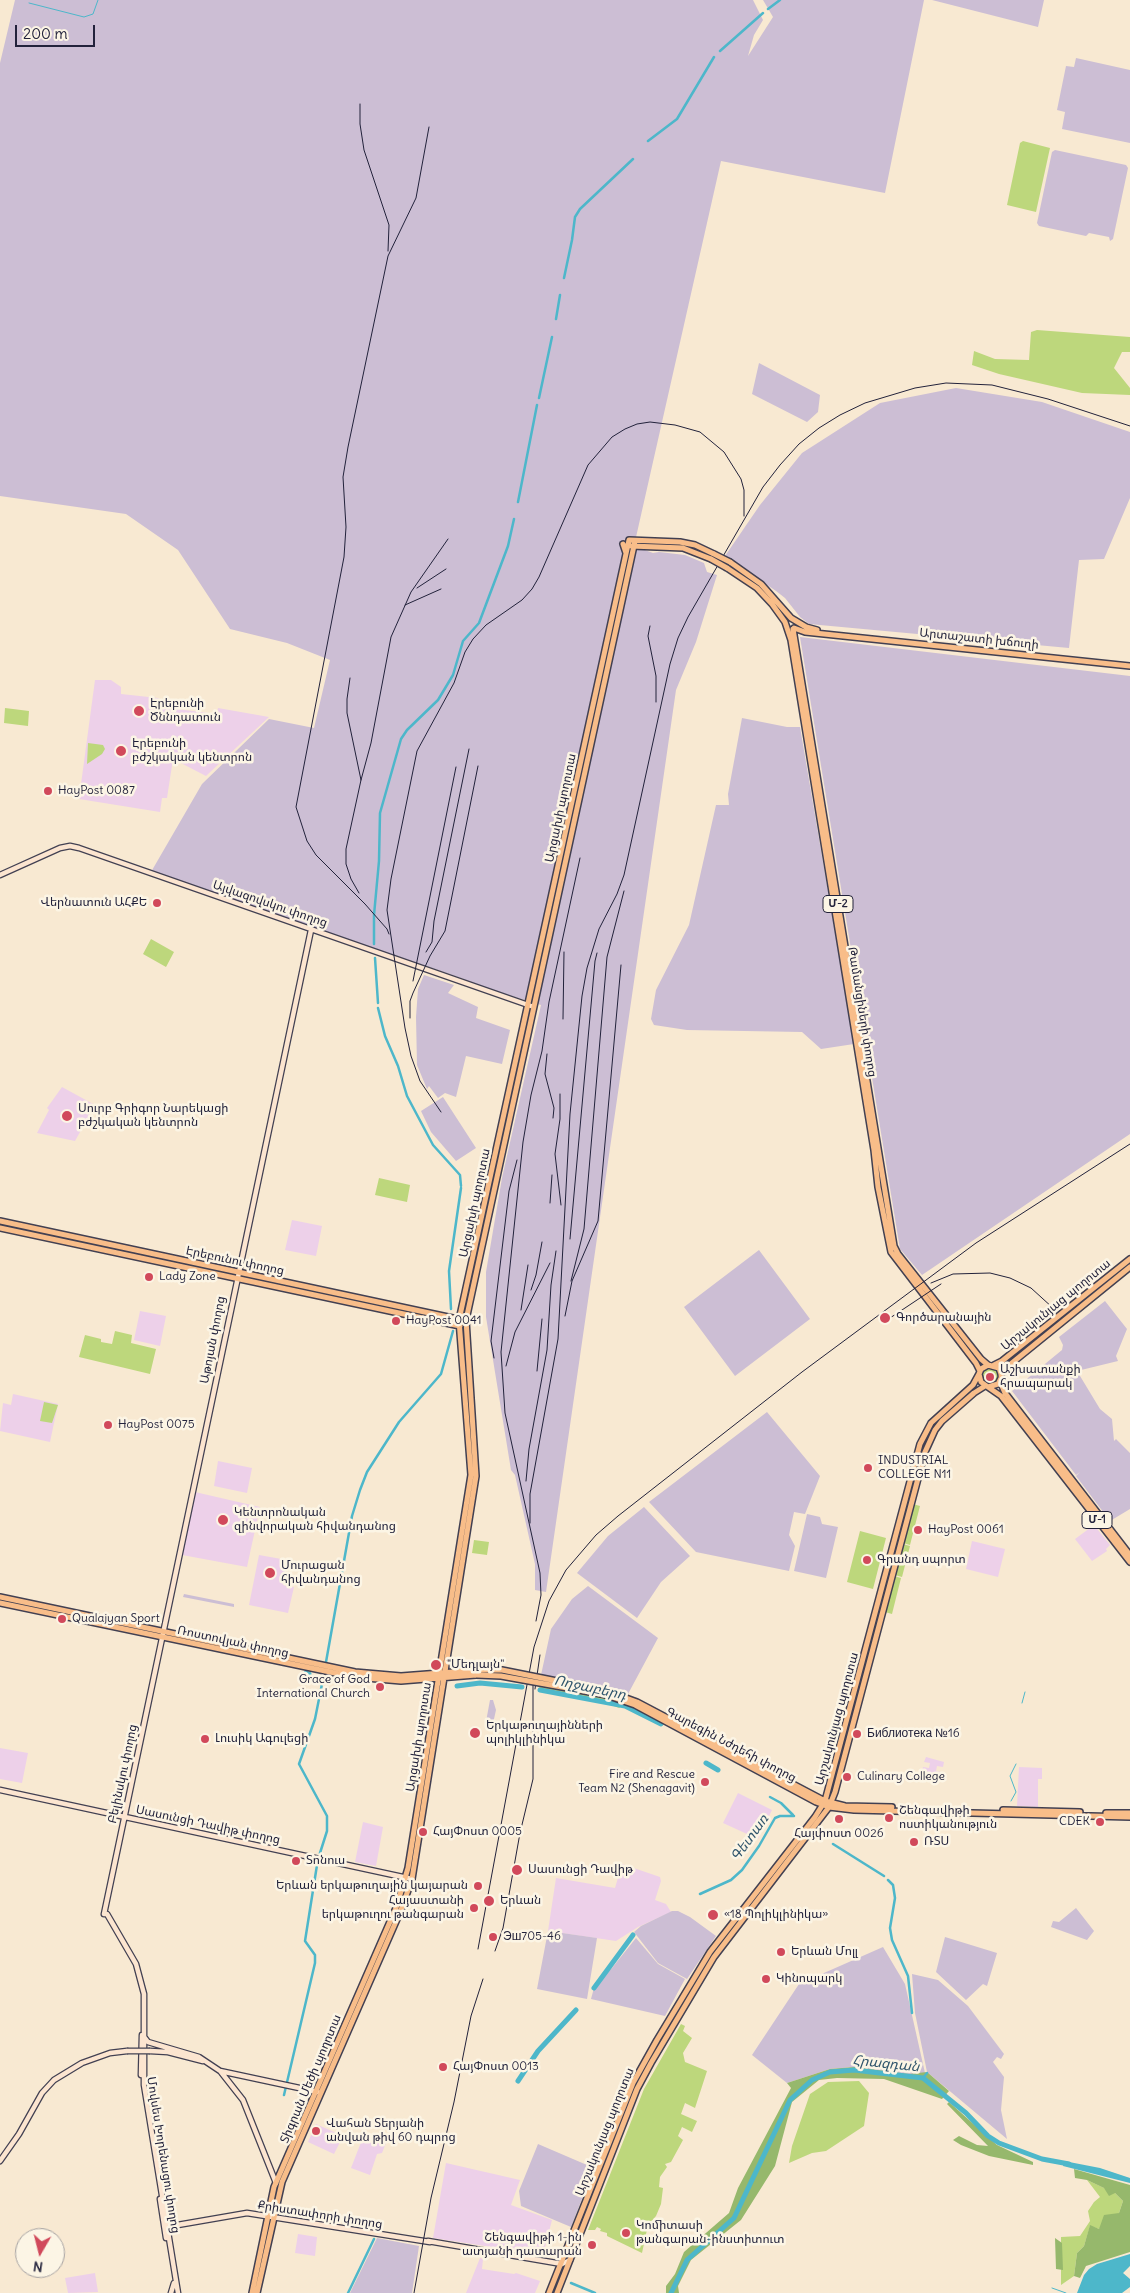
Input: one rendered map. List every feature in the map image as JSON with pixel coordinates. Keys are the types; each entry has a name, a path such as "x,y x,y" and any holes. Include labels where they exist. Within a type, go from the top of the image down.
{"main road":[{"path":"630,544 680,542 695,545 761,584 793,620 785,622"},
{"path":"630,544 684,548 712,556"},
{"path":"629,556 630,544"},
{"name":"Արցախի պողոտա","path":"469,1415 466,1320 629,556 630,544"},
{"path":"629,556 642,546"},
{"name":"Թամանցիների փողոց","path":"728,565 757,588 792,629 894,1246 898,1254 980,1359 991,1365"},
{"name":"Թամանցիների փողոց","path":"793,620 792,629 797,669 873,1141 878,1188 892,1252 974,1360 979,1373"},
{"name":"Արտաշատի խճուղի","path":"793,620 827,633"},
{"name":"Արտաշատի խճուղի","path":"792,629 805,632 1130,666"},
{"name":"Այվազովսկու փողոց","path":"0,875 60,848 77,847 532,1006"},
{"name":"Աթոյան փողոց","path":"162,1635 237,1272 311,930"},
{"name":"Արցախի պողոտա","path":"408,1878 446,1675 476,1485 459,1323 532,1006"},
{"name":"Էրեբունու փողոց","path":"0,1221 237,1272 459,1323 466,1327"},
{"name":"Էրեբունու փողոց","path":"0,1228 459,1323 466,1320"},
{"name":"Արշակունյաց պողոտա","path":"991,1365 1002,1361 1099,1282 1129,1261"},
{"name":"Արշակունյաց պողոտա","path":"1001,1376 1006,1367 1130,1267"},
{"path":"1099,1282 1104,1283 1104,1288"},
{"path":"1043,1328 1043,1332 1047,1334"},
{"path":"991,1365 999,1368 1001,1376 995,1386 986,1387 979,1380 979,1373 991,1365"},
{"name":"Արշակունյաց պողոտա","path":"549,2293 559,2271 556,2262 633,2083 694,1984 710,1952 777,1870 826,1804 849,1728 880,1594 920,1444 929,1426 948,1406 973,1385 979,1373"},
{"name":"Մ-1","path":"1001,1376 1005,1393 1130,1555"},
{"name":"Արշակունյաց պողոտա","path":"851,1718 887,1596 925,1452 935,1430 951,1413 986,1387"},
{"name":"Մ-1","path":"986,1387 1001,1396 1130,1562"},
{"path":"929,1426 930,1429 935,1430"},
{"name":"Արցախի պողոտա","path":"408,1878 473,1468"},
{"path":"911,1476 918,1478"},
{"path":"453,1585 459,1586"},
{"path":"880,1594 887,1596"},
{"path":"0,1597 20,1604"},
{"path":"0,1603 20,1604"},
{"name":"Ռոստովյան փողոց","path":"20,1604 354,1677 383,1681 446,1675"},
{"name":"Բելինսկու փողոց","path":"104,1914 162,1635"},
{"name":"Գարեգին Նժդեհի փողոց","path":"446,1675 478,1672 606,1693 643,1709 826,1804 854,1810 1130,1815"},
{"name":"Սասունցի Դավիթ փողոց","path":"0,1790 408,1878"},
{"name":"Տիգրան Մեծի պողոտա","path":"257,2293 276,2183 408,1878"},
{"name":"Տիգրան Մեծի պողոտա","path":"252,2293 271,2216 282,2182 403,1906 408,1878"},
{"name":"Մովսես Խորենացու փողոց","path":"104,1914 107,1914 128,1951 142,1981 145,2004 144,2084 177,2293"},
{"name":"Մովսես Խորենացու փողոց","path":"104,1914 134,1965 141,1986 143,2002 141,2084 177,2293"},
{"name":"Արշակունյաց պողոտա","path":"556,2293 637,2089 687,1995"},
{"path":"145,2037 148,2042 199,2057 220,2071 243,2100 276,2183"},
{"path":"0,2161 12,2146 33,2107 51,2082 82,2063 110,2053 150,2051 168,2052 209,2063"},
{"path":"220,2071 322,2093"},
{"name":"Քրիստափորի փողոց","path":"166,2227 247,2213 556,2262"},
{"path":"556,2262 571,2259"},
{"path":"556,2262 559,2271"},
{"path":"556,2262 564,2274"},
{"path":"171,2293 174,2283"}],"shaded area":[{"path":"15,0 753,0 763,20 754,35 748,56 773,17 763,0 924,0 885,193 721,161 634,546 653,553 685,555 704,563 707,572 717,575 696,642 676,690 546,1592 535,1590 535,1564 515,1475 511,1470 486,1317 486,1272 502,1178 541,1005 466,982 464,979 151,872 202,784 269,719 314,728 330,660 287,643 230,629 178,550 126,514 0,496 0,63"},
{"path":"932,0 1044,0 1038,27"},
{"path":"1076,58 1130,70 1130,143 1062,129 1065,112 1057,110 1066,66 1074,67"},
{"path":"1055,150 1126,165 1128,168 1113,239 1110,241 1109,237 1089,233 1086,236 1039,226 1037,223 1052,152"},
{"path":"759,363 820,395 818,412 807,422 752,394"},
{"path":"956,388 1042,402 1130,432 1130,498 1104,559 1079,560 1069,648 809,624 800,617 785,598 725,556 760,505 802,453 880,403"},
{"path":"800,637 1130,676 1130,1134 922,1275 900,1249"},
{"path":"95,680 111,680 121,687 121,694 158,698 176,709 217,714 218,708 269,717 206,776 173,759 167,798 162,798 160,812 79,799"},
{"path":"742,718 787,727 800,727 854,1044 821,1049 802,1032 687,1030 654,1025 651,1019 656,990 689,925 716,805 729,805 728,794"},
{"path":"424,975 454,985 448,993 478,1007 476,1018 510,1030 502,1064 466,1056 456,1097 445,1093 438,1098 429,1086 427,1089 417,1065 416,1017 418,989"},
{"name":"Սուրբ Գրիգոր Նարեկացի բժշկական կենտրոն","path":"62,1087 95,1105 75,1141 37,1133 49,1110 47,1108"},
{"path":"443,1097 476,1148 456,1161 431,1132 421,1111"},
{"path":"292,1220 322,1226 316,1256 285,1250"},
{"path":"759,1250 810,1319 735,1376 684,1307"},
{"path":"1105,1301 1127,1329 1116,1356 1118,1361 1077,1371 1100,1409 1112,1419 1114,1441 1116,1439 1130,1453 1130,1509 1110,1521 1076,1476 1080,1472 1076,1475 1012,1391 1062,1350 1063,1345 1059,1337"},
{"path":"140,1311 166,1316 160,1346 134,1340"},
{"path":"13,1394 58,1404 50,1442 0,1431 3,1403 11,1405"},
{"path":"767,1412 820,1476 805,1514 794,1512 789,1535 795,1546 789,1571 696,1552 649,1502"},
{"path":"218,1461 252,1468 247,1493 214,1486"},
{"name":"Կենտրոնական զինվորական հիվանդանոց","path":"195,1492 260,1507 247,1567 182,1555"},
{"path":"644,1507 690,1556 661,1582 637,1618 577,1573 608,1536"},
{"path":"807,1514 820,1517 822,1524 838,1527 826,1578 794,1571"},
{"path":"1094,1525 1110,1545 1106,1549 1107,1551 1092,1561 1075,1539"},
{"path":"972,1541 1005,1549 998,1577 966,1569"},
{"name":"Մուրացան հիվանդանոց","path":"259,1555 287,1560 283,1585 294,1587 288,1613 249,1605"},
{"path":"588,1586 658,1638 628,1694 613,1688 541,1675 551,1629 572,1599"},
{"path":"184,1594 234,1604 234,1607 183,1597"},
{"path":"490,1700 493,1700 496,1710 492,1728 485,1727"},
{"path":"0,1748 28,1753 22,1783 0,1779"},
{"path":"926,1757 944,1762 943,1767 937,1766 936,1771 941,1772 940,1777 922,1772 923,1767 929,1768 930,1763 924,1762"},
{"path":"1019,1767 1042,1768 1042,1779 1038,1779 1038,1807 1017,1806"},
{"path":"738,1793 772,1810 758,1839 723,1823"},
{"path":"363,1822 383,1827 376,1866 355,1862"},
{"path":"622,1864 660,1877 661,1881 655,1900 666,1904 671,1912 638,1927 616,1941 548,1931 556,1878 615,1888"},
{"path":"1076,1908 1094,1931 1087,1940 1051,1927 1053,1921 1059,1922"},
{"path":"672,1911 678,1911 690,1917 716,1936 687,1979 658,1963 634,1932 641,1926"},
{"path":"548,1931 597,1938 587,1999 537,1989"},
{"path":"945,1937 997,1953 987,1986 983,1984 966,2000 936,1972"},
{"path":"636,1938 658,1964 685,1979 665,2016 591,1999 595,1984 612,1968"},
{"path":"883,1947 905,1984 925,2073 909,2074 854,2067 830,2069 787,2083 752,2055 799,1984"},
{"path":"912,1974 938,1980 968,2006 1004,2054 1001,2059 997,2057 993,2062 1004,2077 1001,2110 1007,2139 927,2072 915,2013"},
{"path":"316,2124 343,2136 334,2154 308,2142"},
{"path":"365,2132 371,2135 371,2137 386,2143 382,2153 377,2154 370,2175 351,2168"},
{"path":"538,2144 594,2168 571,2227 521,2206 519,2191"},
{"path":"446,2163 520,2180 511,2205 552,2220 543,2255 433,2238"},
{"path":"298,2234 317,2237 315,2256 295,2253"},
{"path":"377,2238 419,2246 412,2293 350,2293"},
{"path":"480,2258 483,2259 482,2269 516,2273 540,2281 535,2293 466,2293"},
{"path":"95,2273 98,2292 68,2293 65,2278"}],"green space":[{"path":"1023,141 1050,148 1036,212 1007,205 1020,143"},
{"path":"1037,330 1130,337 1130,352 1122,352 1114,368 1130,388 1130,395 1082,393 999,374 972,365 974,351 995,359 1029,360 1031,332"},
{"path":"5,708 29,711 28,726 4,723"},
{"path":"88,743 103,745 105,749 102,754 87,764"},
{"path":"151,939 174,952 166,967 143,954"},
{"path":"379,1178 410,1185 407,1202 375,1195"},
{"path":"115,1331 132,1335 131,1343 156,1349 150,1374 79,1357 85,1335 101,1339 101,1342 112,1344"},
{"path":"990,1368 996,1370 998,1376 996,1382 990,1384 984,1382 982,1376 984,1370"},
{"path":"44,1402 58,1405 52,1423 40,1421"},
{"path":"913,1504 920,1506 910,1545 903,1543"},
{"name":"Գրանդ սպորտ","path":"860,1531 886,1538 873,1589 847,1582"},
{"path":"474,1540 489,1542 487,1555 472,1553"},
{"path":"903,1544 910,1546 902,1577 895,1575"},
{"path":"894,1576 901,1578 892,1614 885,1612"},
{"path":"537,1686 605,1698 623,1705 619,1708 603,1702 544,1691"},
{"path":"681,2024 685,2026 683,2031 692,2038 683,2053 685,2062 707,2071 695,2108 685,2103 681,2114 697,2121 692,2132 682,2127 678,2136 683,2140 671,2162 665,2164 667,2167 660,2177 659,2187 663,2188 661,2204 656,2216 648,2225 642,2253 607,2236 607,2233 600,2231 601,2229 597,2227 595,2230 588,2230 644,2089"},
{"path":"854,2067 909,2074 927,2072 949,2091 942,2099 884,2079 837,2078 819,2080 792,2102 775,2166 741,2220 691,2260 678,2286 679,2293 666,2293 666,2286 675,2274 684,2252 729,2213 738,2188 791,2088 787,2083 830,2069"},
{"path":"859,2081 869,2093 864,2126 826,2151 812,2153 789,2163 792,2146 810,2094 828,2082"},
{"path":"949,2102 997,2145 1033,2162 1033,2165 989,2156 953,2140 959,2136 977,2145 988,2146 947,2104"},
{"path":"1074,2169 1130,2185 1130,2252 1086,2266 1080,2278 1074,2276 1077,2253 1084,2246 1090,2225 1099,2229 1104,2215 1119,2213 1123,2201 1115,2193 1109,2196 1104,2188 1087,2180 1075,2178"},
{"path":"1087,2180 1115,2193 1123,2201 1119,2213 1099,2229 1090,2226 1084,2246 1077,2253 1074,2276 1061,2285 1061,2237 1080,2236 1090,2221 1088,2211 1100,2197"},
{"path":"1055,2238 1062,2243 1063,2270 1056,2269"}],"water":[{"path":"1064,2161 1100,2168 1130,2178 1130,2183 1063,2166"},
{"path":"1130,2254 1130,2266 1123,2273 1130,2279 1130,2287 1122,2293 1077,2293 1084,2275 1089,2269 1097,2264"}],"waterway":[{"path":"29,3 84,17 93,14 98,0"},
{"path":"768,9 780,0"},
{"path":"720,51 763,13"},
{"path":"648,141 677,119 714,57"},
{"path":"564,278 575,217 580,209 633,159"},
{"path":"556,319 560,295"},
{"path":"539,398 552,337"},
{"path":"518,502 537,405"},
{"path":"374,944 380,813 401,739 407,730 438,700 453,675 463,641 479,623 508,546 514,519"},
{"path":"375,958 378,1003"},
{"path":"378,1008 385,1036 398,1066 407,1096 433,1145 460,1175 461,1186"},
{"path":"451,1309 449,1271 461,1188"},
{"path":"326,1662 352,1516 360,1490 367,1472 399,1422 441,1374 453,1331"},
{"name":"Ողջաբերդ","path":"457,1686 480,1683 522,1687"},
{"path":"320,1853 327,1831 327,1816 299,1764 315,1719 322,1684"},
{"name":"Ողջաբերդ","path":"540,1690 625,1706 661,1724"},
{"path":"1022,1703 1025,1692"},
{"name":"Ողջաբերդ","path":"706,1763 718,1770"},
{"path":"1011,1801 1016,1792 1010,1776 1016,1764"},
{"path":"770,1797 781,1803 793,1815"},
{"name":"Գետառ","path":"700,1894 731,1880 742,1870 775,1818 794,1816"},
{"name":"Գետառ","path":"833,1844 884,1876"},
{"path":"284,2095 315,1963 315,1955 305,1941 317,1865"},
{"name":"Գետառ","path":"888,1880 893,1885 895,1898 890,1928 892,1940 908,1976 912,2013"},
{"name":"Գետառ","path":"594,1988 633,1935"},
{"name":"Գետառ","path":"518,2081 538,2051 576,2010"},
{"name":"Հրազդան","path":"671,2293 687,2260 734,2218 790,2100 812,2080 830,2072 854,2070 923,2078 966,2113 988,2136 999,2143 1042,2159 1069,2164"},
{"name":"Գետառ","path":"923,2078 927,2073"},
{"name":"Գետառ","path":"348,2293 374,2239"},
{"path":"571,2283 595,2293"},
{"path":"1052,2288 1066,2293"}],"railway":[{"path":"360,104 360,124 364,150 389,225 388,251"},
{"path":"389,934 387,929 365,904 316,855 307,841 296,807 344,557 346,527 343,477 348,447 388,256 416,198 429,127"},
{"path":"530,1523 530,1494 558,1339 570,1114 582,996 587,968 599,929 617,894 624,875 670,664 678,638 688,617 763,487 780,465 799,444 819,428 865,403 915,388 946,383 992,385 1048,399 1130,426"},
{"path":"441,1112 420,1081 411,1056 387,910 391,879 417,751 454,683 465,652 473,639 486,625 522,600 532,589 588,465 612,437 625,429 637,424 650,422 675,425 700,432 724,452 741,479 744,490 744,516"},
{"path":"361,780 371,743 391,637 411,592 448,539"},
{"path":"417,588 446,569"},
{"path":"405,605 441,589"},
{"path":"650,626 648,636 656,676 656,702"},
{"path":"350,678 347,713 361,780 346,849 346,864 351,879 359,893"},
{"path":"426,952 432,942 434,921 469,749"},
{"path":"410,1018 410,1001 413,993 430,956 445,931 478,766"},
{"path":"413,981 456,767"},
{"path":"536,1621 541,1595 540,1573 505,1413 501,1352 523,1142 531,1095 542,1051 549,1002 580,858"},
{"path":"571,1281 584,1229 607,957 624,891"},
{"path":"563,1019 564,952"},
{"path":"570,1239 597,953"},
{"path":"565,1316 572,1281 598,1221 621,965"},
{"path":"547,1054 545,1074 554,1108 553,1118"},
{"path":"560,1094 560,1119 555,1154 561,1205"},
{"path":"478,1949 534,1647 549,1601 566,1570 596,1535 618,1516 802,1372 976,1243 1130,1144"},
{"path":"494,1358 491,1341 509,1191 517,1160"},
{"path":"550,1203 552,1175"},
{"path":"531,1290 536,1275 542,1242"},
{"path":"526,1481 529,1449 547,1350 551,1285 556,1251"},
{"path":"506,1366 515,1332 550,1263"},
{"path":"521,1310 528,1265"},
{"path":"931,1283 953,1274 990,1273 1010,1278 1031,1288 1053,1308"},
{"path":"887,1320 941,1284"},
{"path":"537,1371 542,1319"},
{"path":"535,1689 540,1655"},
{"path":"495,1951 503,1928 520,1833 533,1779 533,1683"},
{"path":"414,2293 431,2198 454,2102 471,2016 483,1979"}],"place":[{"name":"Էրեբունի Ծննդատուն","path":"139,711"},
{"name":"Էրեբունի բժշկական կենտրոն","path":"121,751"},
{"name":"HayPost 0087","path":"48,791"},
{"name":"Վերնատուն ԱՀՔԵ","path":"157,903"},
{"name":"Սուրբ Գրիգոր Նարեկացի բժշկական կենտրոն","path":"67,1116"},
{"name":"Lady Zone","path":"149,1277"},
{"name":"Գործարանային","path":"885,1318"},
{"name":"HayPost 0041","path":"396,1321"},
{"name":"Աշխատանքի հրապարակ","path":"990,1377"},
{"name":"HayPost 0075","path":"108,1425"},
{"name":"INDUSTRIAL COLLEGE N11","path":"868,1468"},
{"name":"Կենտրոնական զինվորական հիվանդանոց","path":"223,1520"},
{"name":"HayPost 0061","path":"918,1530"},
{"name":"Գրանդ սպորտ","path":"867,1560"},
{"name":"Մուրացան հիվանդանոց","path":"270,1573"},
{"name":"Qualajyan Sport","path":"62,1619"},
{"name":"\"Մեդլայն\"","path":"436,1665"},
{"name":"Grace of God International Church","path":"380,1687"},
{"name":"Երկաթուղայինների պոլիկլինիկա","path":"475,1733"},
{"name":"Библиотека №16","path":"857,1734"},
{"name":"Լուսիկ Ագուլեցի","path":"205,1739"},
{"name":"Culinary College","path":"847,1777"},
{"name":"Fire and Rescue Team N2 (Shenagavit)","path":"705,1782"},
{"name":"Շենգավիթի ոստիկանություն","path":"889,1818"},
{"name":"Հայփոստ 0026","path":"839,1819"},
{"name":"CDEK","path":"1100,1822"},
{"name":"ՀայՓոստ 0005","path":"423,1832"},
{"name":"ՌՏՍ","path":"914,1842"},
{"name":"Տոնուս","path":"296,1861"},
{"name":"Սասունցի Դավիթ","path":"517,1870"},
{"name":"Երևան երկաթուղային կայարան","path":"478,1886"},
{"name":"Երևան","path":"489,1901"},
{"name":"Հայաստանի երկաթուղու թանգարան","path":"474,1908"},
{"name":"«18 Պոլիկլինիկա»","path":"713,1915"},
{"name":"Эш705-46","path":"493,1937"},
{"name":"Երևան Մոլլ","path":"781,1952"},
{"name":"Կինոպարկ","path":"766,1979"},
{"name":"ՀայՓոստ 0013","path":"443,2067"},
{"name":"Վահան Տերյանի անվան թիվ 60 դպրոց","path":"316,2131"},
{"name":"Կոմիտասի թանգարան-ինստիտուտ","path":"626,2233"},
{"name":"Շենգավիթի 1-ին ատյանի դատարան","path":"592,2245"}]}
